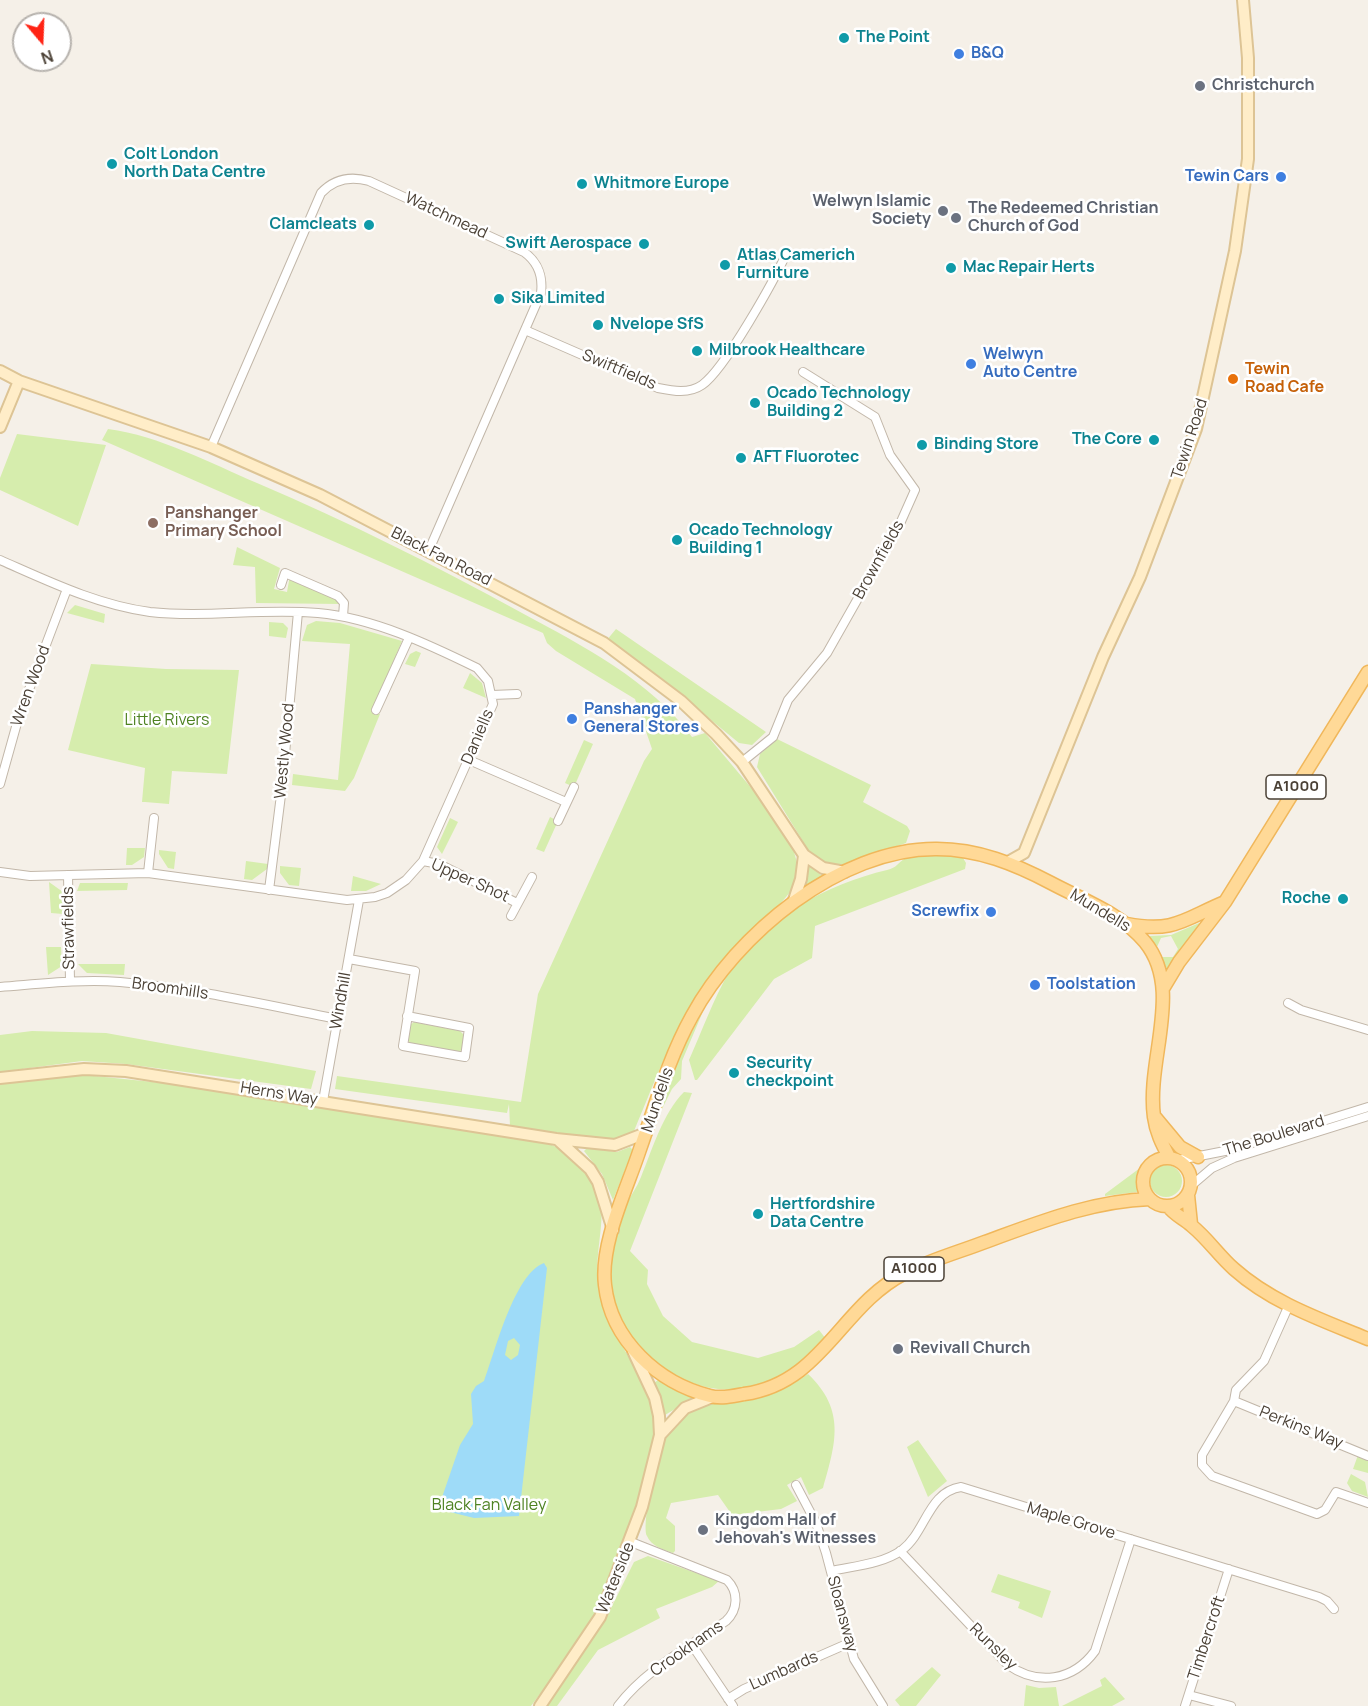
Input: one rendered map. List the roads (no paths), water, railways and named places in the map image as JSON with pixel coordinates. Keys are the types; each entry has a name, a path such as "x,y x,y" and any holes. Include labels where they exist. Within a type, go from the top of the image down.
{"main road":[{"name":"A1000","path":"1164,987 1225,902 1368,672"},
{"name":"Mundells","path":"1150,1199 1123,1200 1078,1209 903,1274 861,1305 804,1370 788,1380 756,1392 712,1397 663,1376 632,1348 616,1324 605,1286 606,1260 613,1230 646,1133 683,1033 707,992 740,949 793,903 846,872 900,853 927,849 960,851 1008,862 1127,924 1148,946 1157,963 1164,987 1154,1071 1154,1116 1157,1131 1174,1159"},
{"name":"A1000","path":"1127,924 1153,928 1170,927 1225,902"},
{"path":"1154,1116 1180,1147 1198,1157"},
{"name":"A1000","path":"1174,1159 1190,1171 1191,1224"},
{"path":"1150,1199 1144,1191 1144,1172 1153,1162 1174,1159"},
{"path":"1168,1206 1181,1202 1190,1190"},
{"name":"A1000","path":"1150,1199 1161,1206 1168,1206 1181,1220 1191,1224 1234,1269 1288,1305 1368,1339"}],"street":[{"name":"Tewin Road","path":"1024,853 1103,657 1140,577 1196,429 1235,251 1248,159 1248,58 1243,0"},
{"name":"Watchmead","path":"211,447 321,193 334,182 351,178 369,181 532,258 538,266 542,284 525,330 429,550"},
{"name":"Swiftfields","path":"525,330 658,388 675,392 691,390 702,385 711,376 754,313 788,252"},
{"name":"Black Fan Road","path":"0,371 19,381 211,447 320,495 604,643 681,700 742,762 804,855 823,868 846,872"},
{"name":"Brownfields","path":"742,762 773,737 788,700 827,653 899,526 915,490 890,455 875,417 803,372"},
{"path":"0,427 19,381"},
{"name":"Daniells","path":"0,560 67,589 120,606 150,612 198,615 298,612 343,616 409,638 477,668 488,681 493,704 423,861 397,887 375,897 359,900 148,873 68,875 0,872"},
{"path":"281,585 285,573 338,596 344,603 343,616"},
{"name":"Wren Wood","path":"0,784 19,716 67,589"},
{"name":"Westly Wood","path":"269,890 282,787 298,612"},
{"path":"376,710 409,638"},
{"path":"492,695 516,694"},
{"path":"470,760 566,802"},
{"path":"558,821 574,787"},
{"path":"148,873 154,818"},
{"path":"1008,862 1024,853 1032,873"},
{"path":"793,903 801,879 804,855"},
{"name":"Upper Shot","path":"423,861 439,864 518,903"},
{"name":"Strawfields","path":"68,875 70,981"},
{"path":"511,916 532,877"},
{"name":"Windhill","path":"323,1101 359,900"},
{"path":"349,959 415,971 407,1016 403,1046 465,1057 469,1028 407,1016"},
{"name":"Broomhills","path":"0,987 70,981 160,986 338,1019"},
{"path":"1288,1003 1305,1012 1368,1030"},
{"name":"Herns Way","path":"0,1078 84,1069 126,1071 556,1139 615,1144 646,1133"},
{"name":"The Boulevard","path":"1174,1159 1198,1157 1230,1150 1368,1107"},
{"name":"The Boulevard","path":"1190,1190 1212,1168 1234,1158 1368,1116"},
{"path":"556,1139 590,1169 598,1182 613,1230"},
{"path":"1288,1305 1263,1360 1236,1390 1234,1401 1202,1455 1202,1465 1212,1476 1317,1514 1325,1510 1336,1492 1368,1503"},
{"name":"Waterside","path":"540,1706 600,1617 631,1542 660,1435 655,1398 632,1348"},
{"name":"Waterside","path":"660,1435 685,1408 712,1397"},
{"name":"Perkins Way","path":"1234,1401 1368,1456"},
{"name":"Sloansway","path":"796,1485 816,1523 849,1642 860,1670 883,1706"},
{"name":"Maple Grove","path":"831,1571 882,1560 900,1551 913,1539 937,1501 949,1490 961,1487 1319,1597 1327,1601 1334,1609"},
{"name":"Runsley","path":"900,1551 1008,1665 1027,1676 1044,1679 1071,1673 1088,1661 1095,1651 1131,1539"},
{"name":"Crookhams","path":"618,1706 636,1686 730,1617 736,1600 733,1588 726,1580 631,1542"},
{"name":"Timbercroft","path":"1185,1706 1229,1569"},
{"name":"Lumbards","path":"731,1702 744,1689 849,1642"},
{"path":"692,1645 731,1702"},
{"path":"1189,1695 1232,1706"}],"water":[{"path":"544,1263 547,1268 519,1516 474,1518 438,1509 460,1445 473,1424 471,1394 476,1386 484,1381 507,1315 533,1270","holes":["514,1338 520,1345 518,1355 511,1360 505,1355 508,1341"]}],"place":[{"name":"The Point","path":"844,38"},
{"name":"B&Q","path":"959,54"},
{"name":"Christchurch","path":"1200,86"},
{"name":"Colt London North Data Centre","path":"112,164"},
{"name":"Tewin Cars","path":"1281,177"},
{"name":"Whitmore Europe","path":"582,184"},
{"name":"Welwyn Islamic Society","path":"943,211"},
{"name":"The Redeemed Christian Church of God","path":"956,218"},
{"name":"Clamcleats","path":"369,225"},
{"name":"Swift Aerospace","path":"644,244"},
{"name":"Atlas Camerich Furniture","path":"725,265"},
{"name":"Mac Repair Herts","path":"951,268"},
{"name":"Sika Limited","path":"499,299"},
{"name":"Nvelope SfS","path":"598,325"},
{"name":"Milbrook Healthcare","path":"697,351"},
{"name":"Welwyn Auto Centre","path":"971,364"},
{"name":"Tewin Road Cafe","path":"1233,379"},
{"name":"Ocado Technology Building 2","path":"755,403"},
{"name":"The Core","path":"1154,440"},
{"name":"Binding Store","path":"922,445"},
{"name":"AFT Fluorotec","path":"741,458"},
{"name":"Panshanger Primary School","path":"153,523"},
{"name":"Ocado Technology Building 1","path":"677,540"},
{"name":"Panshanger General Stores","path":"572,719"},
{"name":"Roche","path":"1343,899"},
{"name":"Screwfix","path":"991,912"},
{"name":"Toolstation","path":"1035,985"},
{"name":"Security checkpoint","path":"734,1073"},
{"name":"Hertfordshire Data Centre","path":"758,1214"},
{"name":"Revivall Church","path":"898,1349"},
{"name":"Kingdom Hall of Jehovah's Witnesses","path":"703,1530"}],"park label":[{"name":"Little Rivers","path":"167,721"},
{"name":"Black Fan Valley","path":"489,1506"}]}
